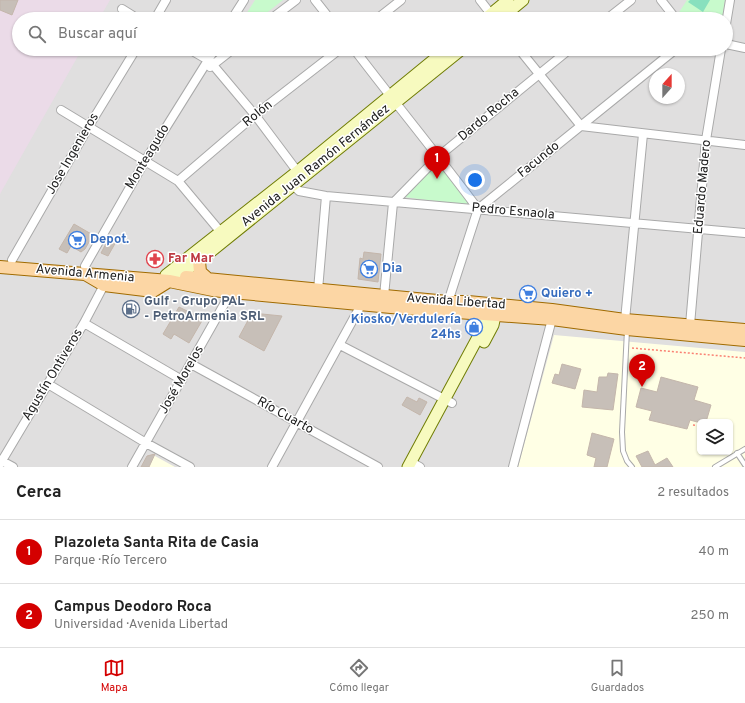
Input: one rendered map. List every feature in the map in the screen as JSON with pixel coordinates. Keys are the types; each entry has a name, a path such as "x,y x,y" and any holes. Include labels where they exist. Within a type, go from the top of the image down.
{"main road":[{"path":"497,12 508,0"},
{"path":"502,12 523,0"},
{"name":"Avenida Juan Ramón Fernández","path":"171,277 392,99 439,56"},
{"name":"Avenida Juan Ramón Fernández","path":"392,99 452,56"},
{"name":"Avenida Juan Ramón Fernández","path":"171,277 199,261 223,235"},
{"name":"Avenida Armenia","path":"6,260 84,270"},
{"path":"199,261 200,272 209,280"},
{"name":"Avenida Armenia","path":"0,267 84,270 171,277"},
{"path":"84,270 104,285 153,291 171,277"},
{"name":"Avenida Libertad","path":"171,277 318,290 362,300 384,296 448,302 468,302 492,313 552,310 626,324 745,340"},
{"name":"Avenida Libertad","path":"171,277 213,290 231,292 362,300 552,319 626,324 690,325 745,330"},
{"path":"415,466 484,326 492,313"}],"street":[{"path":"159,12 166,0"},
{"path":"236,12 244,0"},
{"path":"281,12 296,0"},
{"path":"315,0 324,12"},
{"path":"386,12 401,0"},
{"path":"480,0 488,12"},
{"path":"616,12 631,0"},
{"path":"661,0 670,12"},
{"path":"728,12 730,0"},
{"path":"122,9 127,12"},
{"path":"733,45 745,48"},
{"name":"Jose Ingenieros","path":"6,260 132,56"},
{"path":"200,56 210,62 255,115 300,174"},
{"name":"Monteagudo","path":"84,270 145,161 198,77 210,62 212,56"},
{"path":"210,62 221,56"},
{"name":"Rolón","path":"178,180 255,115 331,56"},
{"path":"359,56 392,99 439,156 478,209 448,302"},
{"path":"524,56 580,126 745,145"},
{"name":"Dardo Rocha","path":"393,203 439,156 561,56"},
{"name":"Facundo","path":"478,209 667,56"},
{"name":"Eduardo Madero","path":"690,325 706,140 720,56"},
{"path":"61,110 178,180 223,235"},
{"path":"626,324 643,134"},
{"name":"Pedro Esnaola","path":"290,182 299,191 326,196 745,233"},
{"path":"318,290 326,196"},
{"path":"384,296 393,203"},
{"name":"Agustín Ontiveros","path":"1,461 84,323 104,285"},
{"name":"José Morelos","path":"132,467 231,292"},
{"path":"272,467 340,345 362,300"},
{"path":"513,467 552,319"},
{"path":"84,323 182,380"},
{"path":"340,345 448,401"},
{"name":"Río Cuarto","path":"191,364 378,467"},
{"path":"48,384 146,443 190,467"},
{"path":"1,461 12,467"}],"lane":[{"path":"626,324 622,432 623,451 627,461 632,467"},
{"path":"715,467 745,449"},
{"path":"737,454 745,465"}],"path":[{"path":"626,348 745,358"}],"shaded area":[{"path":"0,0 745,0 745,467 0,467"},
{"path":"0,0 110,0 103,12 12,12 12,56 78,56 0,194"},
{"path":"554,335 745,352 745,467 518,467"},
{"path":"152,455 155,456 175,467 141,467"}],"green space":[{"path":"255,0 283,0 268,12 247,12"},
{"path":"687,0 725,0 723,12 679,12"},
{"path":"690,0 710,0 703,12 688,2"},
{"path":"439,160 473,206 404,197"}],"building":[{"path":"0,0 18,0 12,15 0,10"},
{"name":"Depot.","path":"74,224 93,235 85,249 81,252 71,246 67,253 59,249"},
{"path":"110,236 117,240 108,256 101,253"},
{"name":"Dia","path":"364,252 381,254 378,282 358,279 360,258 363,259"},
{"path":"179,307 203,319 189,343 174,334 171,339 163,334"},
{"path":"252,313 282,316 264,351 239,337"},
{"path":"562,364 581,369 575,389 552,383 555,374 559,375"},
{"path":"608,373 618,374 613,410 582,407 584,390 597,392 599,377 607,377"},
{"path":"661,377 698,387 694,400 711,405 707,419 697,419 697,422 690,420 687,429 649,420 652,411 636,407 641,388 657,392"},
{"path":"407,397 417,402 419,398 427,402 420,415 402,405"},
{"path":"592,433 614,439 607,467 594,467 596,458 587,455"},
{"path":"648,451 655,465 667,458 673,467 642,467 636,456"},
{"path":"155,454 149,467 141,467 147,456"}],"place":[{"name":"Plazoleta Santa Rita de Casia","path":"437,179"},
{"name":"Depot.","path":"77,240"},
{"name":"Far Mar","path":"155,259"},
{"name":"Dia","path":"369,269"},
{"name":"Quiero +","path":"528,294"},
{"name":"Gulf - Grupo PAL - PetroArmenia SRL","path":"131,309"},
{"name":"Kiosko/Verdulería 24hs","path":"474,327"},
{"name":"Campus Deodoro Roca","path":"642,387"}]}
